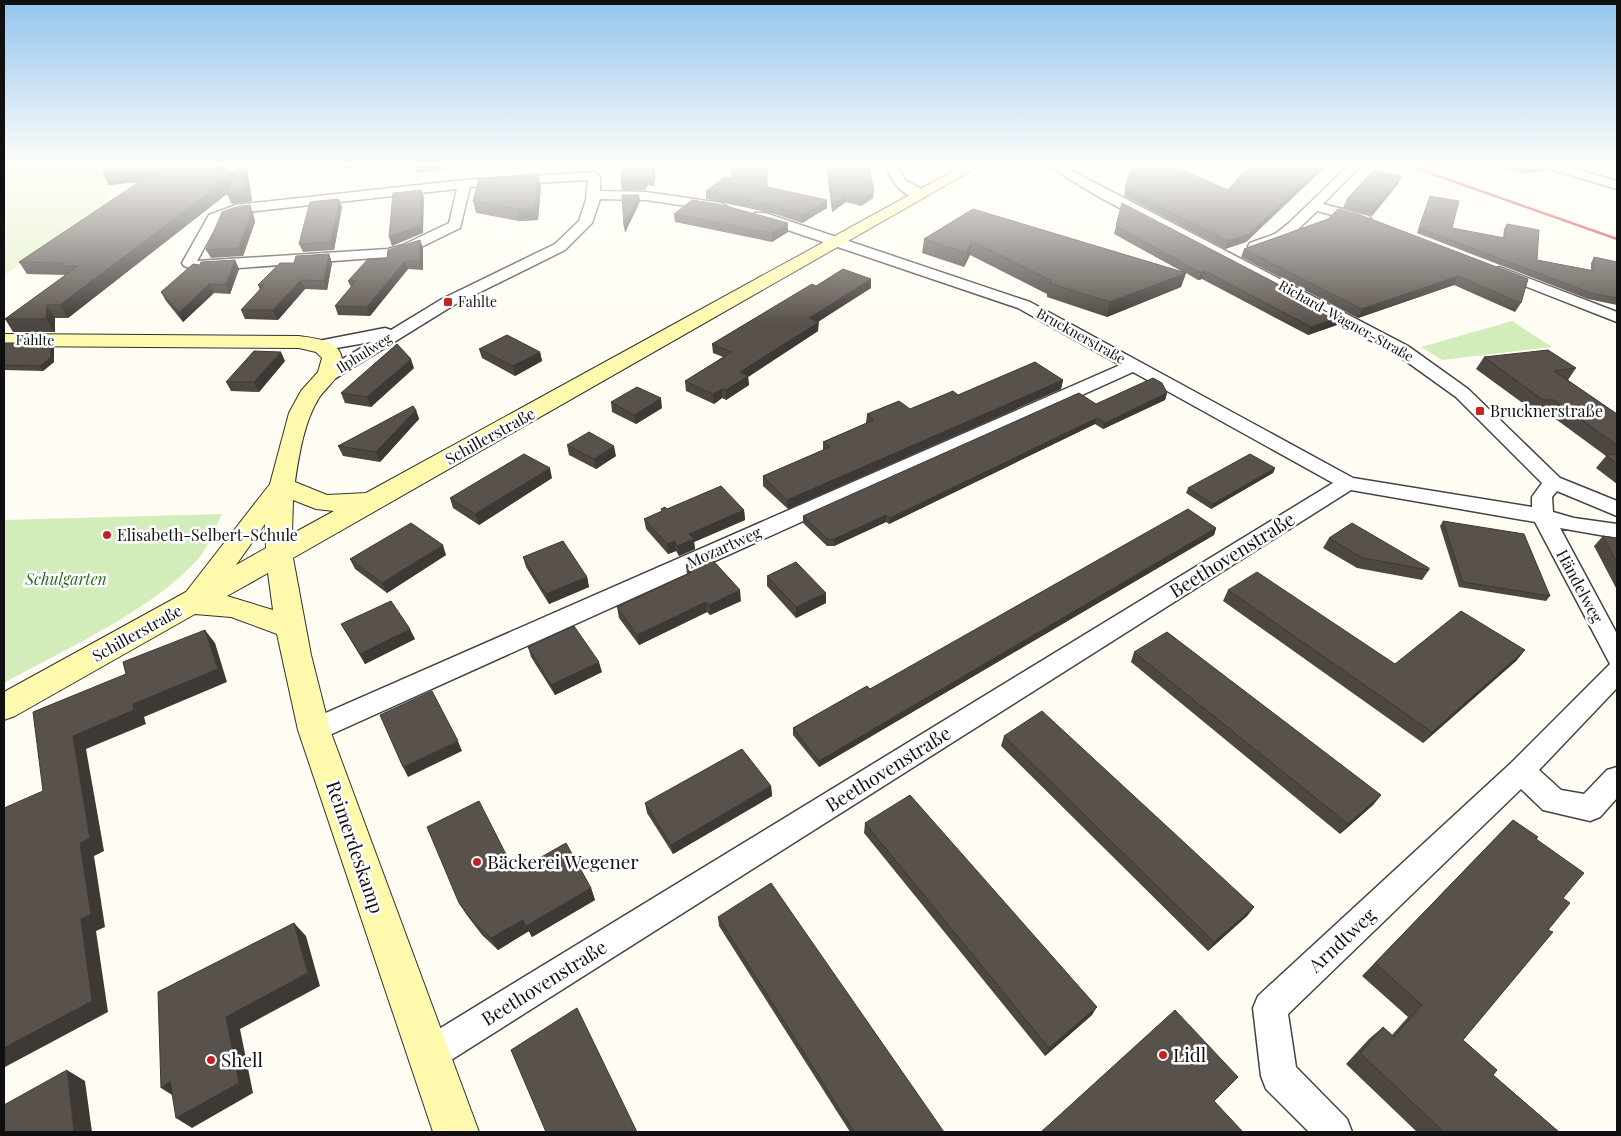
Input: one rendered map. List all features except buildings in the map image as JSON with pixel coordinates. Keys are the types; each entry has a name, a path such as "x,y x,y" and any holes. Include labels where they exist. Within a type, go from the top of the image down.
{"main road":[{"name":"Schillerstraße","path":"4,707 879,217"},
{"name":"Fahlte","path":"4,340 106,342 266,341 300,342 319,346"},
{"path":"278,555 277,533 281,486 303,406 325,377 332,358 328,351 319,346"},
{"path":"281,486 326,504 376,500"},
{"path":"192,603 281,486"},
{"name":"Reimerdeskamp","path":"278,555 302,691 314,730 456,1132"},
{"path":"192,603 234,607 290,628"}],"street":[{"path":"216,217 214,218 189,262 198,267 388,253 408,248 455,225 457,217"},
{"name":"Ilphulweg","path":"325,377 448,302 560,247 585,223 587,217"},
{"name":"Brucknerstraße","path":"761,217 1024,305 1348,483 1543,516 1573,525 1617,531"},
{"name":"Richard-Wagner-Straße","path":"1149,217 1402,350 1462,393 1553,482 1617,509"},
{"path":"1226,256 1280,237 1302,217"},
{"path":"1353,217 1378,224"},
{"path":"1484,265 1617,317"},
{"name":"Ilphulweg","path":"319,346 359,340 403,328"},
{"name":"Mozartweg","path":"314,730 1134,365"},
{"path":"1543,516 1542,497 1553,482"},
{"name":"Beethovenstraße","path":"428,1055 1348,483"},
{"name":"Händelweg","path":"1543,516 1617,656"},
{"name":"Arndtweg","path":"1334,1132 1279,1076 1270,1008 1521,771 1617,672"},
{"path":"1521,771 1553,801 1590,808 1617,780"}],"green space":[{"path":"4,217 90,217 4,275"},
{"path":"1512,321 1552,347 1442,360 1421,347"},
{"name":"Schulgarten","path":"222,514 203,553 180,577 158,595 107,627 4,683 4,520"}],"railway":[{"path":"1555,217 1617,239"}],"place":[{"name":"Fahlte","path":"448,302"},
{"name":"Brucknerstraße","path":"1480,411"},
{"name":"Elisabeth-Selbert-Schule","path":"107,535"},
{"name":"Bäckerei Wegener","path":"477,862"},
{"name":"Lidl","path":"1163,1055"},
{"name":"Shell","path":"211,1060"}]}
